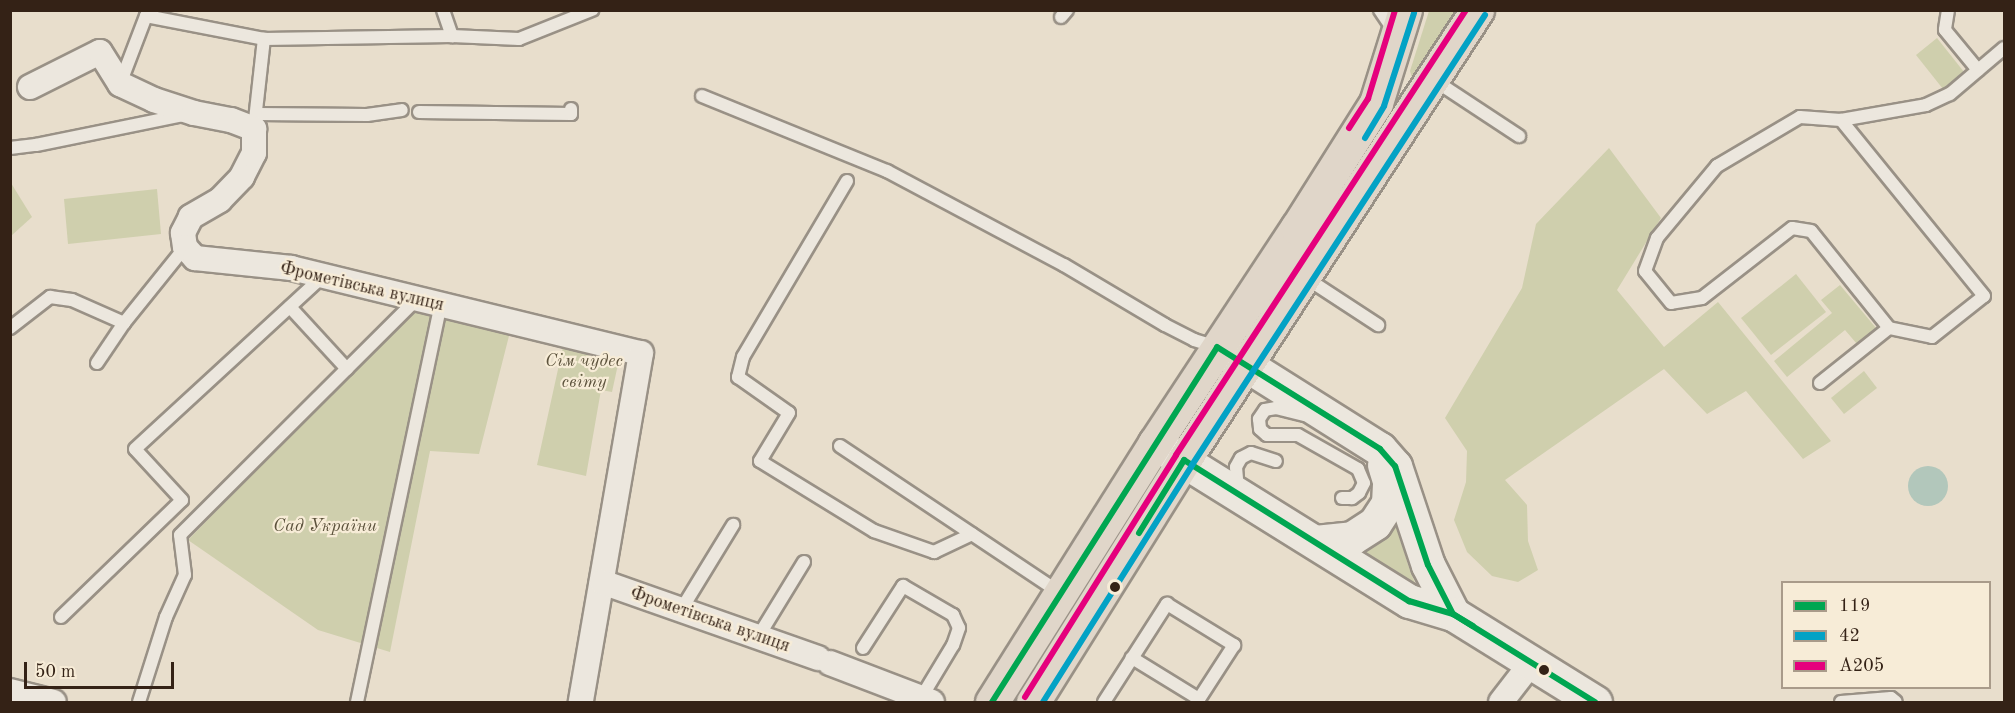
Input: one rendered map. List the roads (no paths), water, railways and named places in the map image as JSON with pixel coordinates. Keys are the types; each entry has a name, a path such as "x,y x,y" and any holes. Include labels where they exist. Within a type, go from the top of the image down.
{"main road":[{"path":"1033,702 1184,460 1434,80 1477,10"},
{"path":"992,702 1155,443 1297,228 1376,103 1401,24"}],"street":[{"path":"30,87 100,52 120,84 154,100 194,113 256,122 254,153 242,177 220,200 191,217 183,232 184,247"},
{"name":"Фрометівська вулиця","path":"184,247 195,258 206,261 291,268 641,353 581,702"},
{"path":"1218,347 1380,449 1395,466 1428,566 1453,614"},
{"path":"1155,443 1409,601 1453,614 1594,702"},
{"path":"1315,542 1352,538 1375,523 1388,503 1389,481 1380,449"},
{"name":"Фрометівська вулиця","path":"602,582 824,660 927,700"},
{"path":"1500,702 1532,662"},
{"path":"10,691 54,702"}],"lane":[{"path":"443,10 452,36"},
{"path":"120,84 146,16 264,39 452,36 519,39 592,10"},
{"path":"1380,10 1401,24"},
{"path":"1948,10 1945,30 1978,70"},
{"path":"264,39 256,122 402,111"},
{"path":"1841,120 1984,296 1932,337 1889,328 1811,231 1792,228 1702,298 1671,303 1645,271 1658,238 1717,166 1800,117 1841,120 1926,105 1950,94 2004,48"},
{"path":"1434,80 1519,136"},
{"path":"702,96 887,171 1064,265 1165,325 1194,340 1218,347"},
{"path":"419,112 571,114 571,109"},
{"path":"10,148 36,145 194,113"},
{"path":"847,181 743,357 738,377 789,413 760,461 874,531 934,552 972,534"},
{"path":"97,363 124,323 184,247"},
{"path":"61,616 182,500 135,448 323,276"},
{"path":"1303,276 1378,325"},
{"path":"10,328 50,297 72,300 124,323"},
{"path":"139,702 166,617 185,575 180,535 417,299"},
{"path":"357,702 441,305"},
{"path":"290,307 347,369"},
{"path":"1820,383 1889,328"},
{"path":"1341,423 1276,408 1265,410 1259,419 1260,429 1267,435 1298,435 1358,469 1364,483 1359,493 1352,498 1342,498"},
{"path":"840,446 1060,593"},
{"path":"1239,494 1235,477 1236,466 1241,458 1251,453 1275,461"},
{"path":"681,610 733,525"},
{"path":"758,637 804,562"},
{"path":"863,648 903,586 952,615 959,628 927,700"},
{"path":"1104,702 1132,658 1167,604 1234,645 1199,699 1132,658"},
{"path":"1841,702 1891,698 1896,702"}],"park label":[{"name":"Сім чудес світу","path":"584,372"},
{"name":"Сад України","path":"325,526"}]}
